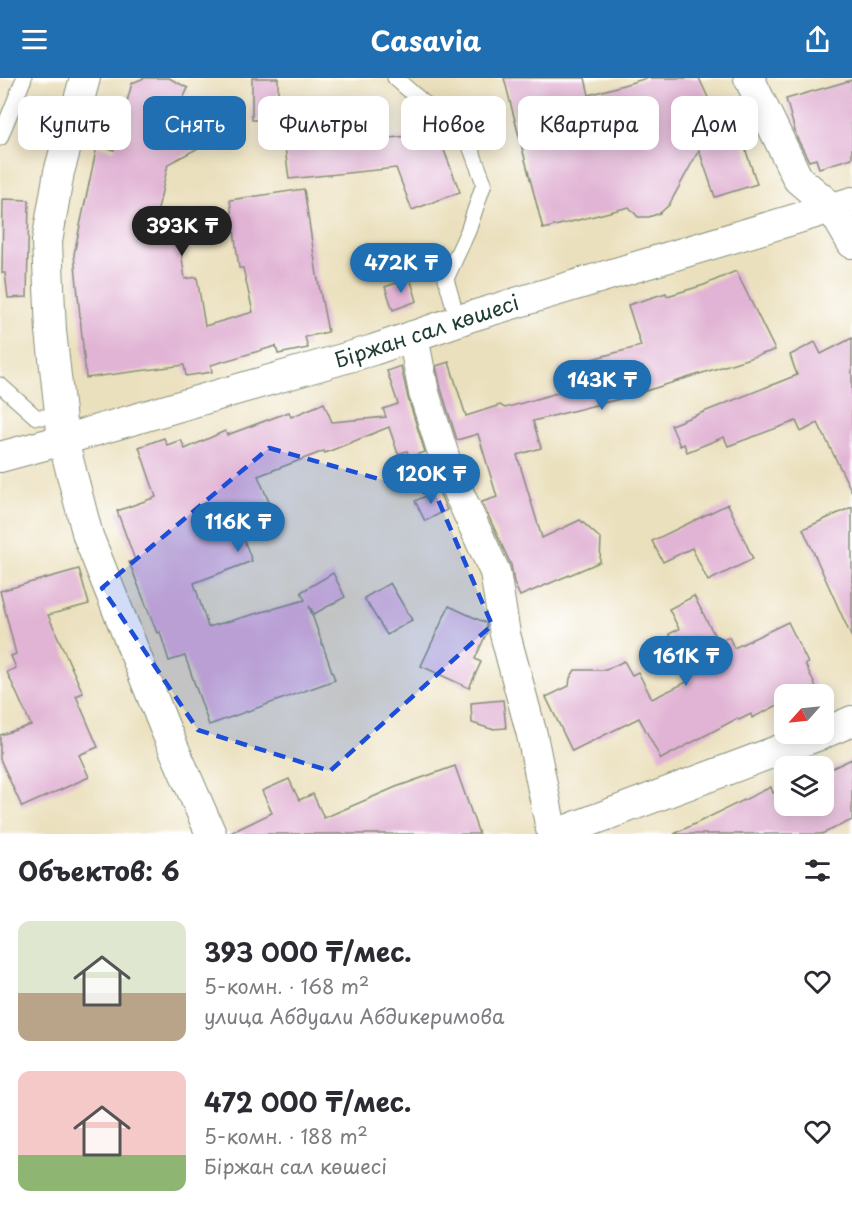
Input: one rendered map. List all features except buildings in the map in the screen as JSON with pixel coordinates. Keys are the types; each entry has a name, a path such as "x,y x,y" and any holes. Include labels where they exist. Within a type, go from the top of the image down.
{"street":[{"path":"85,78 59,172 48,242 51,332 62,429 88,536 164,726 211,834"},
{"path":"749,78 798,179 842,204 852,243"},
{"name":"Біржан сал көшесі","path":"0,457 62,429 362,353 458,321 842,204"},
{"path":"413,336 424,393 449,472 495,572 505,634 532,735 554,834 794,744"},
{"path":"834,728 852,721"}],"lane":[{"path":"0,138 24,78"},
{"path":"395,78 468,141 484,183 468,231 446,279 458,321"},
{"path":"0,385 36,417 62,429"}],"highlighted area":[{"path":"269,448 436,495 492,625 330,771 198,730 102,588"}]}
